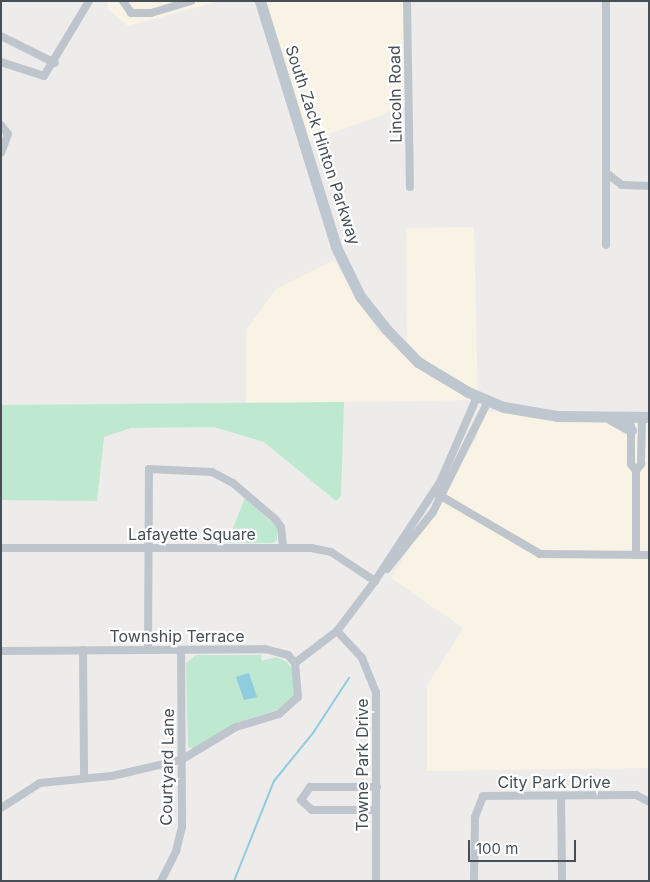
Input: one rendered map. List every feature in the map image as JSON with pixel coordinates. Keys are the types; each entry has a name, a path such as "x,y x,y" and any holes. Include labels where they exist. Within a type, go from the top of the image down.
{"main road":[{"name":"South Zack Hinton Parkway","path":"260,1 336,247 360,296 418,362 482,399 524,412 604,417 640,417"},
{"path":"604,417 631,430"}],"street":[{"path":"1,62 38,77 51,71 89,1"},
{"path":"123,1 131,13 150,13 192,1"},
{"name":"Lincoln Road","path":"407,1 410,187"},
{"path":"606,1 605,164 609,175 606,245"},
{"path":"1,36 56,63"},
{"path":"1,125 8,134 1,153"},
{"path":"609,175 622,186 649,186"},
{"path":"1,808 9,800 40,783 136,772 181,760 236,726 279,714 290,706 298,696 295,663 337,631 375,581 434,492 482,399"},
{"path":"375,581 407,548 442,497 482,399"},
{"path":"636,555 636,471 641,464 640,417"},
{"path":"636,471 631,464 631,430 640,417"},
{"path":"148,650 149,469 212,472 233,483 275,518 282,527 283,547"},
{"path":"434,492 540,554 649,555"},
{"name":"Lafayette Square","path":"1,548 283,547 331,552 375,581"},
{"name":"Towne Park Drive","path":"337,631 362,658 376,692 376,881"},
{"name":"Township Terrace","path":"1,651 265,649 288,655 295,663"},
{"path":"83,650 84,777"},
{"name":"Courtyard Lane","path":"161,881 176,851 182,826 181,650"},
{"path":"376,810 312,810 301,800 310,787 377,787"},
{"path":"1,794 9,800"},
{"name":"City Park Drive","path":"474,881 475,817 484,796 636,795 649,802"},
{"path":"561,796 562,881"}],"shaded area":[{"path":"107,1 220,1 128,26 108,9"},
{"path":"260,1 405,1 405,107 301,144"},
{"path":"474,227 478,400 246,404 246,330 276,289 334,260 377,330 407,350 406,228"},
{"path":"478,411 649,419 649,768 427,771 427,686 463,628 391,578 478,436"}],"green space":[{"path":"344,402 341,496 336,501 264,442 214,427 131,428 104,437 97,501 1,500 1,405"},
{"path":"245,498 277,527 277,540 273,543 227,543"},
{"path":"196,655 261,655 262,661 276,657 287,662 295,673 295,696 284,708 238,722 194,749 188,747 186,663"}],"water":[{"path":"249,673 257,697 244,700 236,677"}],"waterway":[{"path":"234,881 274,781 313,733 349,678"}]}
